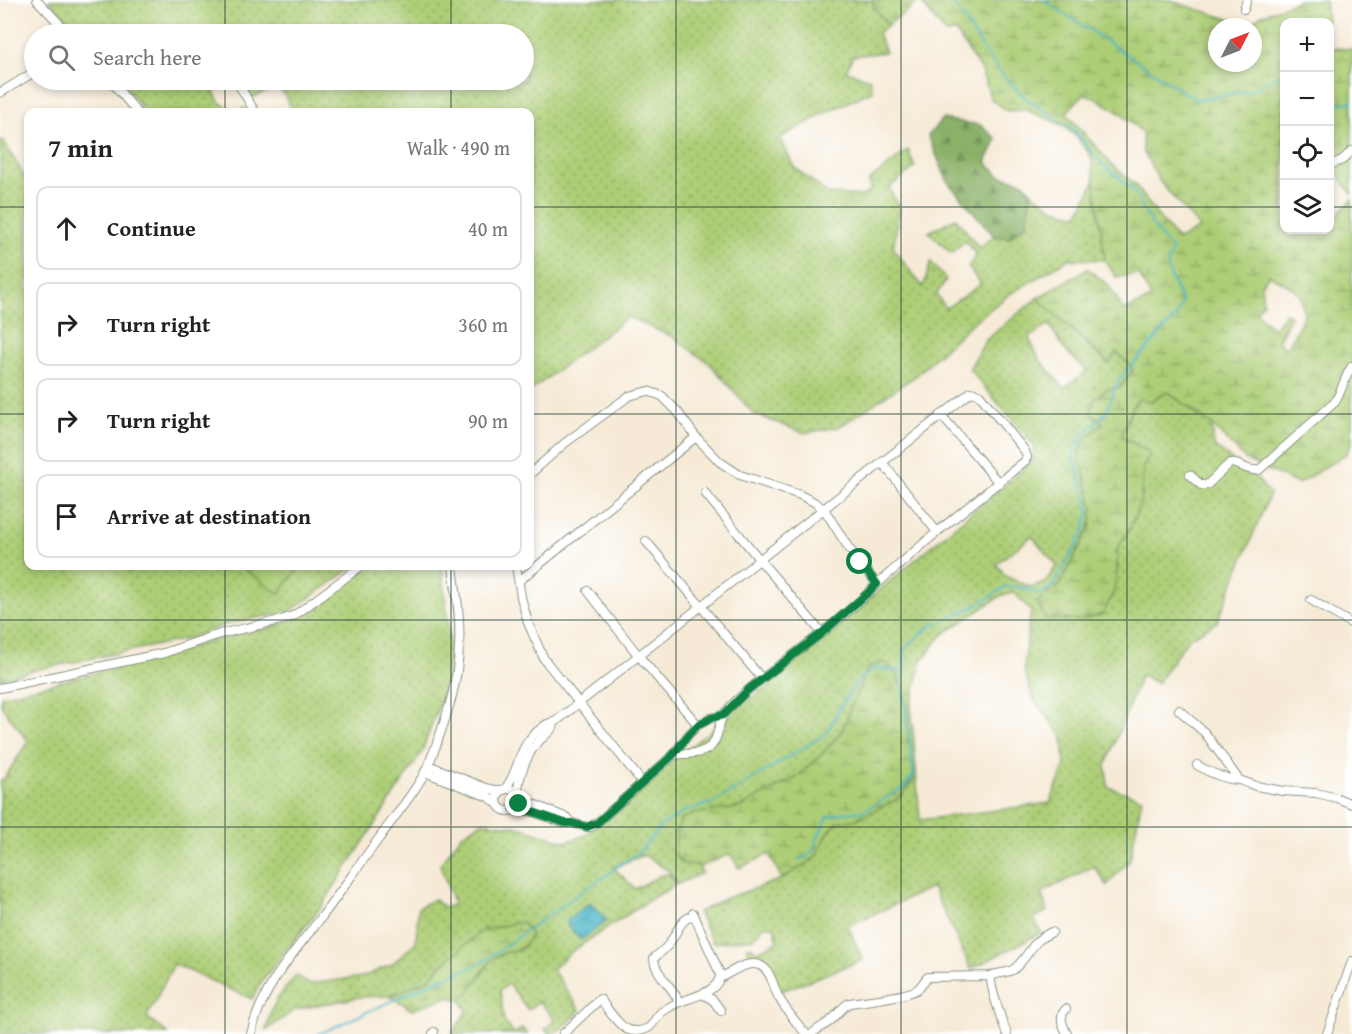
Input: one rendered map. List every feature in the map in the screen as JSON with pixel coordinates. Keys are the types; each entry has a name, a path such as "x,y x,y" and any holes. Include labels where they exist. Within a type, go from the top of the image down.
{"street":[{"path":"37,0 60,24"},
{"path":"1244,9 1247,0"},
{"path":"0,93 24,78"},
{"path":"118,90 134,108"},
{"path":"242,90 253,108"},
{"path":"1334,163 1352,151"},
{"path":"1190,474 1201,485 1207,485 1230,463 1237,463 1250,470 1259,470 1335,402 1345,376 1352,366"},
{"path":"534,470 565,443 629,396 648,391 662,396 720,462 740,475 800,495 824,509 848,547 877,584"},
{"path":"497,803 497,796 511,781 523,758 553,728 555,722 971,392 981,396 1025,451 1027,457 1025,461 937,532 822,633 733,704 723,715 717,737 711,746 690,754 673,755"},
{"path":"941,415 999,483"},
{"path":"534,569 696,437"},
{"path":"882,462 937,532"},
{"path":"705,493 822,633"},
{"path":"646,541 762,679"},
{"path":"0,687 154,656 220,634 285,619 295,615 356,570"},
{"path":"251,1034 260,1007 290,957 333,902 427,769 454,692 460,647 453,570"},
{"path":"517,570 528,623 544,659 642,782"},
{"path":"519,581 533,570"},
{"path":"588,591 638,655 698,725"},
{"path":"1311,600 1352,624"},
{"path":"1179,710 1205,733 1239,780"},
{"path":"427,769 489,797 504,810 530,811 565,823 587,827 597,823 673,755 698,725 723,715"},
{"path":"514,809 519,804 518,783 523,758"},
{"path":"1197,765 1209,773 1256,786 1283,791 1316,793 1352,804"},
{"path":"427,769 486,788 512,789 528,802 567,818 572,823"},
{"path":"679,1002 654,966 654,958 670,943 686,918 693,914 720,978"},
{"path":"812,1034 849,1003 906,994 919,989 928,977 991,976 1010,971 1016,967 1037,940 1052,932"},
{"path":"1327,1034 1352,961"},
{"path":"563,1034 600,999 624,1028 640,1030 649,1028 662,1012 679,1002 702,994 720,978 752,963 759,964 765,970 773,981 777,995 806,1034"},
{"path":"991,976 992,989 1007,1034"},
{"path":"702,994 713,1000 721,1011"},
{"path":"1066,1009 1061,1017 1067,1034"}],"green space":[{"path":"49,0 872,0 875,9 888,25 878,33 885,52 853,56 846,71 870,79 872,91 823,114 780,138 794,167 828,194 863,196 871,189 869,181 908,150 915,167 889,188 900,209 893,248 923,287 931,262 946,280 936,295 946,308 981,284 968,267 977,255 965,241 951,253 929,232 956,218 979,248 994,236 1009,238 1027,223 1031,192 1055,209 1078,215 1095,180 1105,260 1068,259 1010,294 971,324 917,375 839,427 804,433 754,414 710,364 673,337 628,317 534,388 534,108 292,108 281,90 534,90 534,24 71,24"},
{"path":"872,0 1172,0 1226,18 1208,18 1208,72 1262,72 1262,18 1258,18 1299,0 1325,0 1327,18 1280,18 1280,234 1334,234 1334,218 1352,199 1352,442 1346,454 1298,484 1246,460 1212,425 1168,392 1151,401 1139,399 1134,404 1121,436 1150,453 1143,468 1141,500 1132,524 1117,550 1114,591 1103,614 1081,620 1046,619 1037,602 1059,586 1091,525 1093,508 1079,455 1083,442 1103,423 1090,413 1094,400 1106,390 1120,387 1133,370 1116,352 1109,363 1037,298 1088,269 1109,286 1124,311 1151,298 1139,274 1116,277 1105,260 1091,156 1077,137 1062,125 1026,110 1007,111 991,99 981,70 955,31 946,34 920,1 888,25 875,9","holes":["1084,94 1108,105 1142,132 1143,151 1160,182 1200,228 1178,240 1135,184 1111,164 1066,113","1269,275 1293,288 1301,297 1304,315 1287,349 1278,342 1290,316 1286,313 1273,329 1256,311 1263,303 1261,285"]},
{"path":"1334,48 1352,49 1352,194 1337,173 1334,175"},
{"path":"128,90 213,90 219,102 229,108 142,108"},
{"path":"244,90 270,90 249,99"},
{"path":"942,119 980,125 997,139 986,162 999,175 1023,182 1031,192 1027,223 1009,238 994,236 948,182 928,136"},
{"path":"3,140 24,176 24,570 247,570 279,593 297,570 349,570 289,612 227,624 187,639 0,679 0,142"},
{"path":"1037,298 1108,363 1116,352 1133,371 1120,387 1106,390 1103,423 1083,442 1079,455 1093,508 1091,525 1059,586 1037,602 1117,571 1117,550 1132,524 1141,500 1143,468 1150,453 1121,436 1134,404 1139,399 1151,401 1167,392 1212,425 1214,446 1258,480 1270,494 1217,622 1188,639 1157,683 1141,675 1106,765 1108,787 1142,798 1130,860 1107,885 1094,866 1041,893 1048,911 1034,918 1041,933 971,969 932,887 848,926 863,960 779,992 768,969 750,954 746,947 752,947 756,952 778,941 774,926 764,926 754,938 713,943 698,912 724,899 782,879 815,858 829,831 838,822 855,820 853,705 842,731 823,753 796,778 744,806 711,811 698,865 702,873 678,884 669,871 644,855 613,867 635,889 661,875 669,874 676,885 575,949 552,969 580,1010 566,1025 549,1034 545,1029 555,1020 539,1001 528,1010 509,984 500,990 504,1021 514,1034 452,1034 467,1011 461,1000 492,959 525,946 443,963 428,980 388,996 360,997 294,1010 266,1031 271,1011 296,975 309,984 362,977 391,965 416,942 418,908 434,899 445,908 454,904 440,865 461,835 482,822 519,827 566,842 585,835 658,772 753,697 1031,462 1035,447 969,369 986,340","holes":["1049,324 1064,349 1087,371 1064,388 1039,359 1029,338","1032,536 1057,566 1045,582 1031,587 1007,577 996,564","1015,593 1031,611 1024,669 1033,699 1063,737 1065,766 1050,803 920,820 911,705 922,660 943,634 1002,595"]},
{"path":"246,570 297,570 279,594"},
{"path":"364,570 442,570 450,643 445,687 422,752 321,907 261,982 252,999 174,964 147,1017 168,1034 0,1034 0,780 4,779 28,741 1,706 1,696 152,659 231,635 270,628 300,616"},
{"path":"883,662 897,675 905,696 914,779 899,798 855,820 838,822 829,831 815,858 782,879 769,854 739,868 730,854 699,867 684,864 675,855 676,834 681,819 702,812 733,809 749,804 796,778 823,753 842,731 867,668"},
{"path":"521,922 531,935 526,942 518,950 504,953 493,959 461,1000 447,997 411,1010 388,996 428,980 443,963 483,930"},
{"path":"522,1028 528,1034 514,1034"}],"water":[{"path":"589,904 594,906 607,921 581,940 567,924 568,920"}],"waterway":[{"path":"799,860 813,852 828,817 863,811 905,787 914,774 902,687 905,648 929,627 976,606 1005,587 1020,587 1040,594 1053,586 1083,534 1089,512 1073,453 1082,435 1106,413 1118,381 1178,314 1182,302 1167,263 1172,250 1152,225 1133,189 1101,163 1073,129 1026,99 996,68 951,0"},
{"path":"1044,0 1196,100 1253,90 1280,75"},
{"path":"1334,104 1352,102"},
{"path":"319,1034 440,979 478,965 639,852 662,825 685,811 715,802 826,734 859,679 876,668 903,672"}],"route":[{"path":"519,804 514,809 530,811 565,823 587,827 597,823 673,755 698,725 723,715 749,689 861,600 877,584 860,562"}]}
